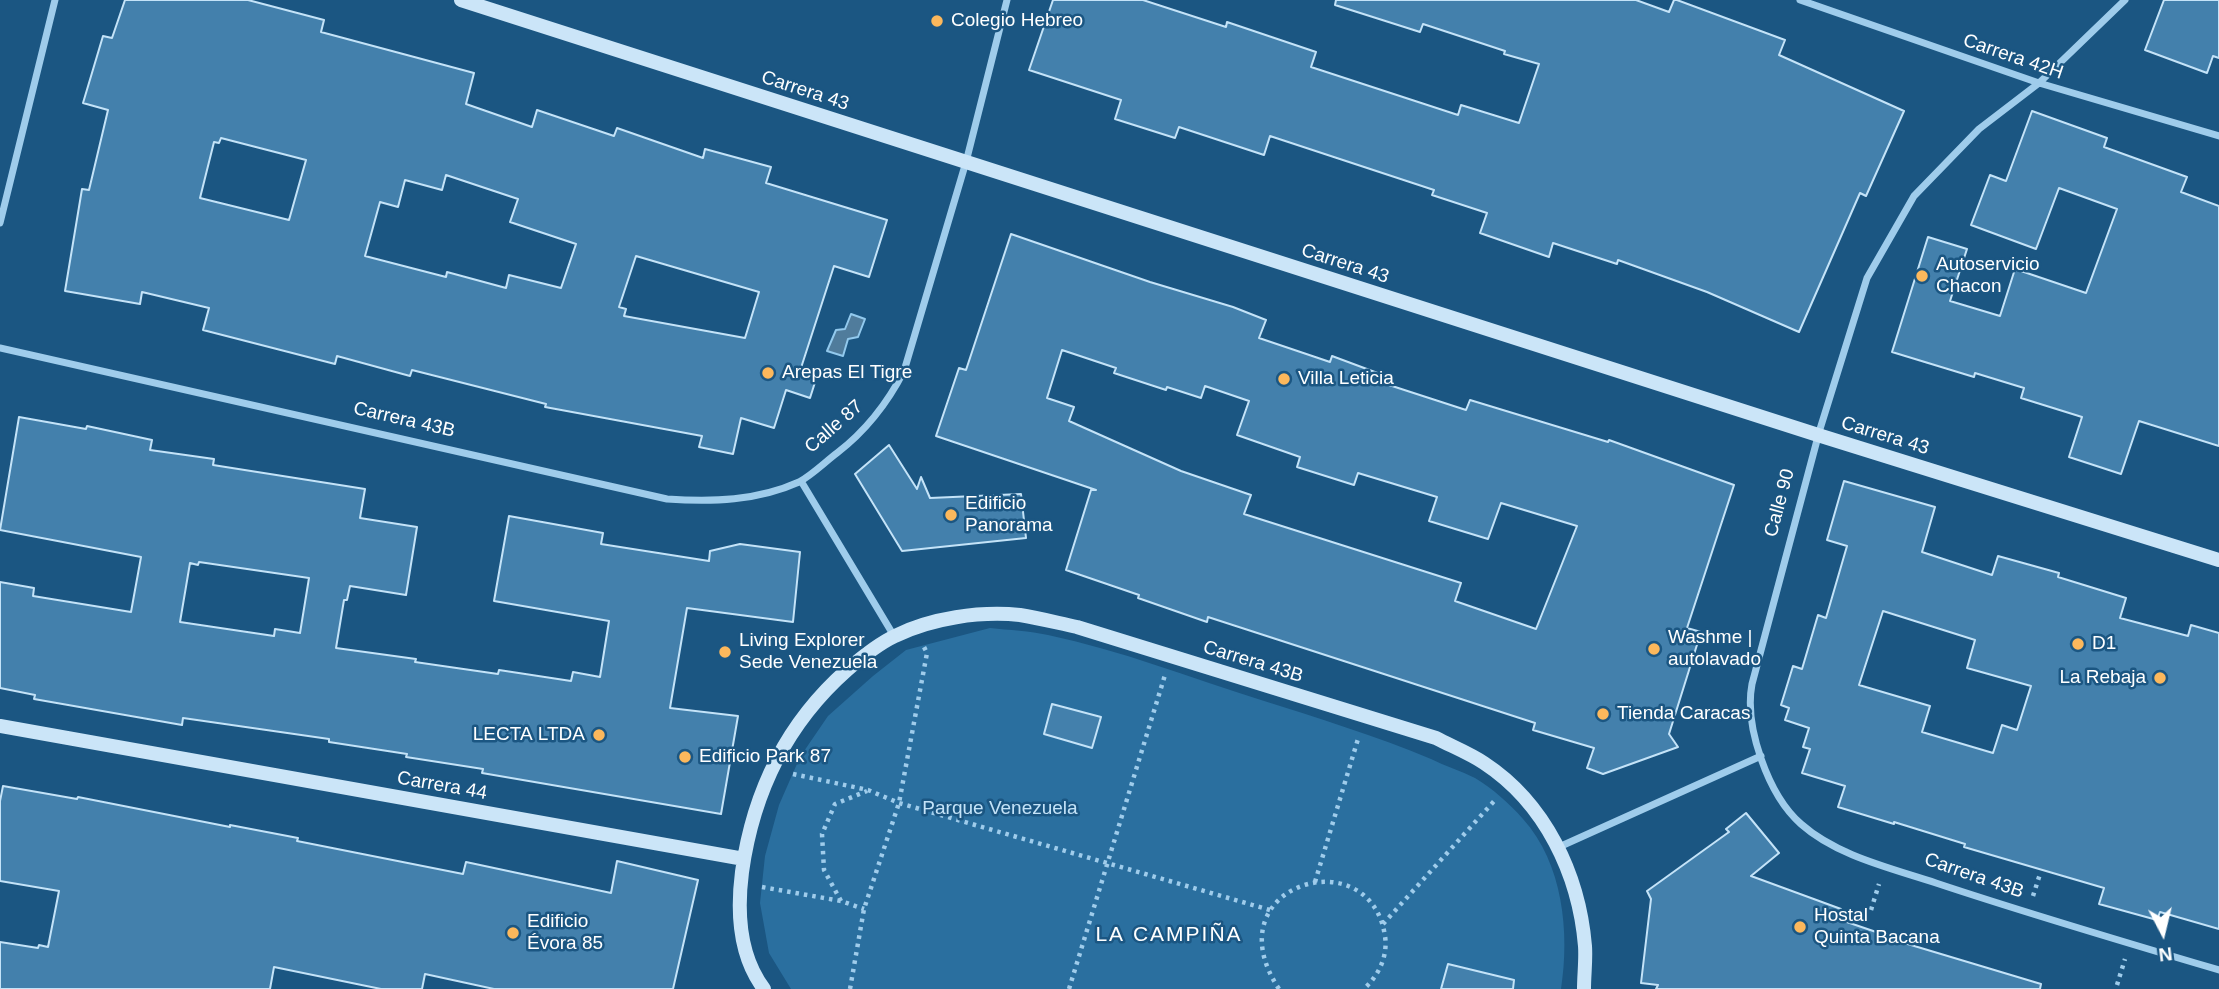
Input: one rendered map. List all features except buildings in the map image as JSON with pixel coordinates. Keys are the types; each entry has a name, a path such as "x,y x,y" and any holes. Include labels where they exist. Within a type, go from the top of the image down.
{"street":[{"path":"0,223 55,0"},
{"name":"Carrera 43","path":"461,0 1818,435 2219,560"},
{"name":"Calle 87","path":"894,636 801,481 852,441 876,417 893,394 904,371 966,162 1007,0"},
{"name":"Carrera 42H","path":"1800,0 2039,83 2219,136"},
{"name":"Calle 90","path":"1761,756 1749,706 1751,690 1818,435 1867,278 1914,196 1979,129 2039,83 2125,0"},
{"name":"Carrera 43B","path":"0,348 667,499 710,502 771,492 801,481"},
{"name":"Carrera 43B","path":"894,636 951,619 978,615 1019,615 1077,627 1436,738 1483,762 1513,785 1542,819 1559,848"},
{"path":"764,989 744,944 738,901 752,820 765,783 782,747 804,714 831,684 861,658 894,636"},
{"name":"Carrera 44","path":"0,726 744,859"},
{"path":"1584,989 1585,947 1577,896 1559,848 1761,756"},
{"name":"Carrera 43B","path":"1761,756 1783,806 1816,836 1847,852 2027,914 2219,970"}],"path":[{"path":"850,989 864,909 899,803 927,653 915,628"},
{"path":"1069,989 1166,674"},
{"path":"1315,882 1358,738"},
{"path":"772,769 868,790 899,803 1270,910"},
{"path":"1383,924 1493,801 1513,785"},
{"path":"841,901 824,870 822,834 835,804 868,790"},
{"path":"1871,910 1885,866"},
{"path":"1279,989 1267,972 1261,951 1262,930 1270,910 1285,894 1304,884 1315,882 1343,884 1361,893 1375,907 1383,924 1386,944 1382,963 1373,980 1364,989"},
{"path":"741,883 841,901 864,909"},
{"path":"2117,985 2129,944"}],"green space":[{"name":"Parque Venezuela","path":"990,628 1048,635 1129,656 1368,735 1475,778 1518,813 1547,856 1555,877 1563,922 1564,967 1561,989 791,989 769,953 760,903 765,856 779,805 800,757 828,716 906,650"}],"shaded area":[{"path":"851,314 865,319 858,337 848,339 843,356 827,351 836,330 845,329"}],"place":[{"name":"Colegio Hebreo","path":"937,21"},
{"name":"Autoservicio Chacon","path":"1922,276"},
{"name":"Arepas El Tigre","path":"768,373"},
{"name":"Villa Leticia","path":"1284,379"},
{"name":"Edificio Panorama","path":"951,515"},
{"name":"D1","path":"2078,644"},
{"name":"Washme | autolavado","path":"1654,649"},
{"name":"Living Explorer Sede Venezuela","path":"725,652"},
{"name":"La Rebaja","path":"2160,678"},
{"name":"Tienda Caracas","path":"1603,714"},
{"name":"LECTA LTDA","path":"599,735"},
{"name":"Edificio Park 87","path":"685,757"},
{"name":"Hostal Quinta Bacana","path":"1800,927"},
{"name":"Edificio Évora 85","path":"513,933"}],"district":[{"name":"LA CAMPIÑA","path":"1169,935"}]}
